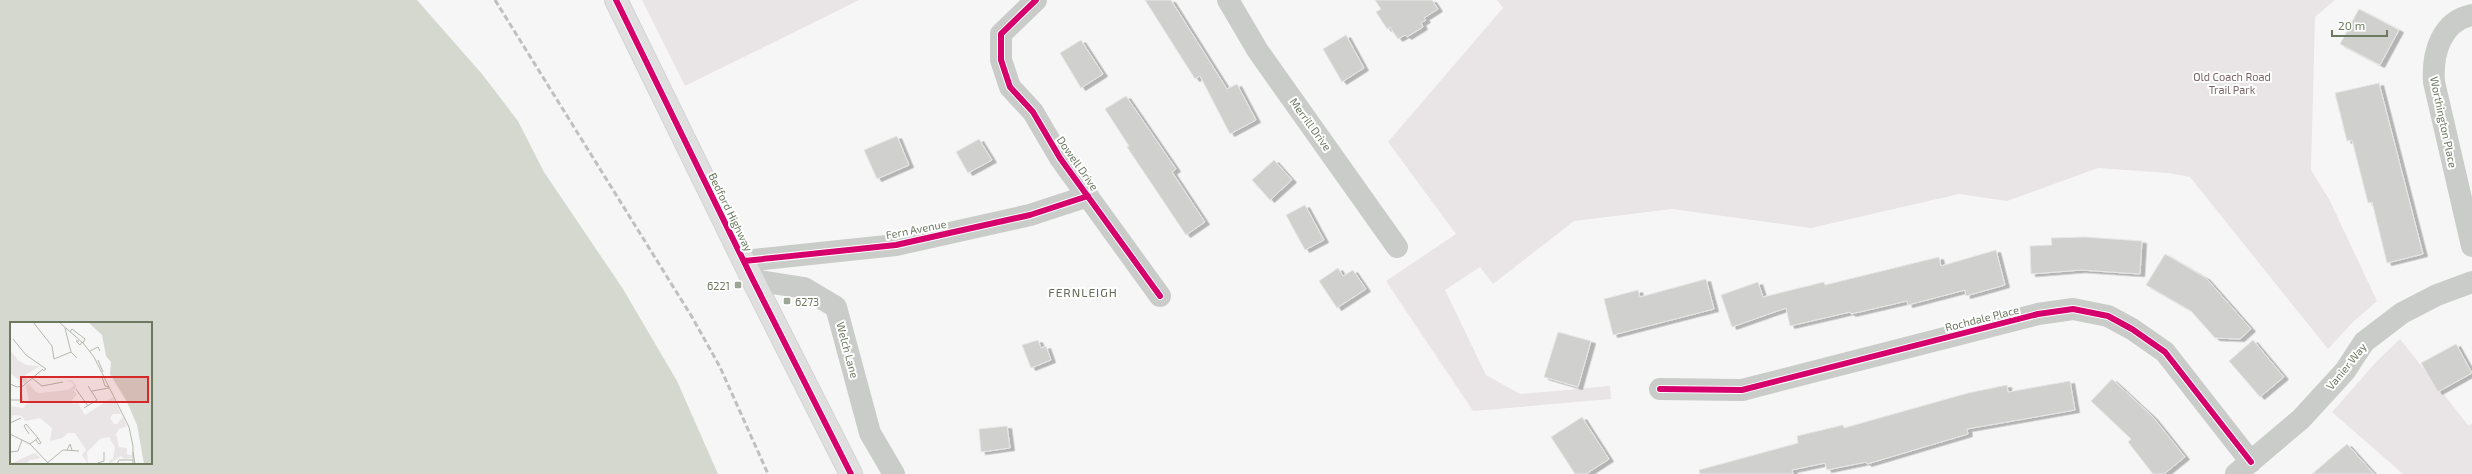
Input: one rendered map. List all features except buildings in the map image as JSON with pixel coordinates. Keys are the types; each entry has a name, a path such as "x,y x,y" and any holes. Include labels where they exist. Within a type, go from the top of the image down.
{"main road":[{"name":"Bedford Highway","path":"616,0 748,271 851,474"}],"street":[{"name":"Dowell Drive","path":"1036,0 1001,34 1001,60 1010,87 1033,112 1060,158 1160,296"},
{"name":"Merrill Drive","path":"1228,0 1258,51 1397,247"},
{"name":"Worthington Place","path":"2472,15 2465,16 2450,26 2437,45 2433,66 2434,82 2472,246"},
{"name":"Fern Avenue","path":"748,271 896,245 1030,215 1088,196"},
{"name":"Welch Lane","path":"748,271 804,288 836,307 870,433 894,474"},
{"name":"Vanier Way","path":"2244,468 2301,419 2345,371 2364,342 2402,313 2437,295 2472,282"},
{"name":"Rochdale Place","path":"1660,389 1742,390 2038,314 2073,309 2108,316 2132,329 2165,352 2244,468"}],"green space":[{"path":"642,0 859,0 685,86"},
{"name":"Old Coach Road Trail Park","path":"1497,0 2335,0 2315,17 2311,170 2329,199 2377,301 2353,322 2328,349 2190,177 2169,173 2098,168 2007,201 1959,194 1811,228 1672,209 1574,221 1493,284 1480,267 1445,290 1486,375 1520,394 1610,386 1611,399 1473,411 1386,281 1456,234 1388,142 1503,8"},
{"path":"2400,339 2468,425 2472,424 2472,474 2403,474 2332,412 2377,361"}],"shaded area":[{"path":"0,0 417,0 482,74 518,121 544,172 623,289 677,381 718,474 0,474"}],"railway":[{"path":"495,0 692,317 720,367 768,474"}],"cycle path":[{"path":"616,0 753,280 851,474"},
{"path":"1036,0 1001,34 1001,60 1010,87 1033,112 1060,158 1160,296"},
{"path":"744,261 896,245 1030,215 1088,196"},
{"path":"1660,389 1742,390 2038,314 2073,309 2108,316 2132,329 2165,352 2251,462"}],"place":[{"name":"6221","path":"738,285"},
{"name":"6273","path":"787,301"}],"district":[{"name":"FERNLEIGH","path":"1083,292"}]}
